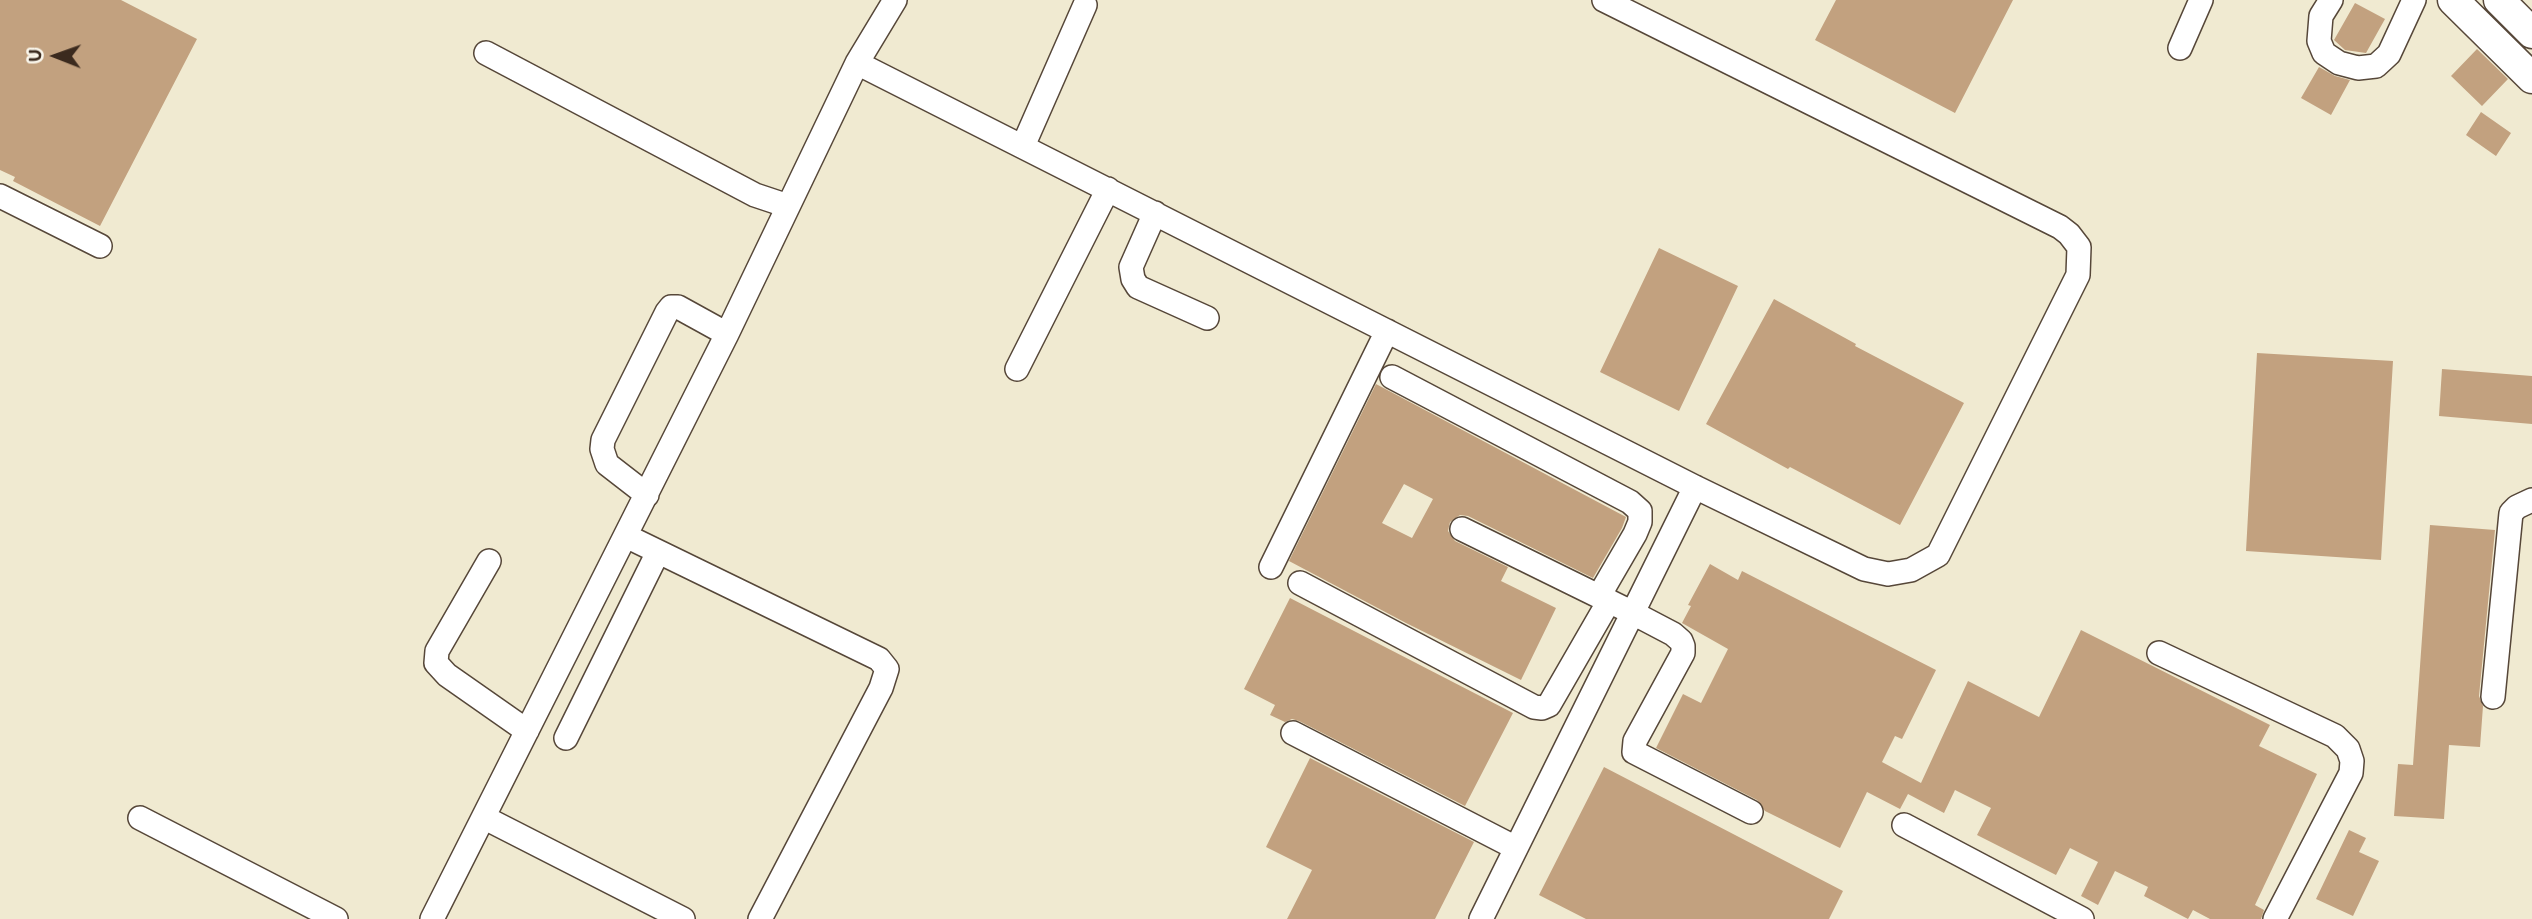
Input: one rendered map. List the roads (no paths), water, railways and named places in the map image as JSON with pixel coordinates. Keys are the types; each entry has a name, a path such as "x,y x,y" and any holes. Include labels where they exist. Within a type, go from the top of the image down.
{"main road":[{"path":"2453,0 2532,78"},
{"path":"2499,0 2532,33"}],"street":[{"path":"432,919 727,334 857,63 895,0"},
{"path":"857,63 1695,487 1864,569 1888,574 1911,570 1938,555 2078,275 2079,247 2060,227 1604,0"},
{"path":"2180,48 2201,0"},
{"path":"2331,0 2321,16 2319,41 2325,53 2339,63 2358,68 2376,66 2389,54 2414,0"},
{"path":"1023,146 1085,5"},
{"path":"486,53 755,195 788,206"},
{"path":"1017,369 1108,189"},
{"path":"0,196 100,246"},
{"path":"1155,214 1130,267 1133,279 1138,287 1207,318"},
{"path":"646,495 607,464 602,449 603,440 667,312 671,307 678,307 727,334"},
{"path":"1270,567 1387,331"},
{"path":"1300,583 1534,707 1542,708 1549,705 1635,534 1640,522 1640,511 1630,502 1392,377"},
{"path":"1481,919 1695,487"},
{"path":"2493,697 2511,513 2532,500"},
{"path":"1462,529 1673,634 1683,646 1683,653 1635,741 1634,752 1751,812"},
{"path":"626,536 879,659 887,669 881,688 760,919"},
{"path":"566,738 658,552"},
{"path":"489,561 437,651 436,663 447,675 527,731"},
{"path":"2159,653 2334,736 2348,749 2352,761 2351,774 2275,919"},
{"path":"1293,733 1517,848"},
{"path":"139,818 335,919"},
{"path":"485,818 682,919"},
{"path":"1904,825 2082,919"}]}
